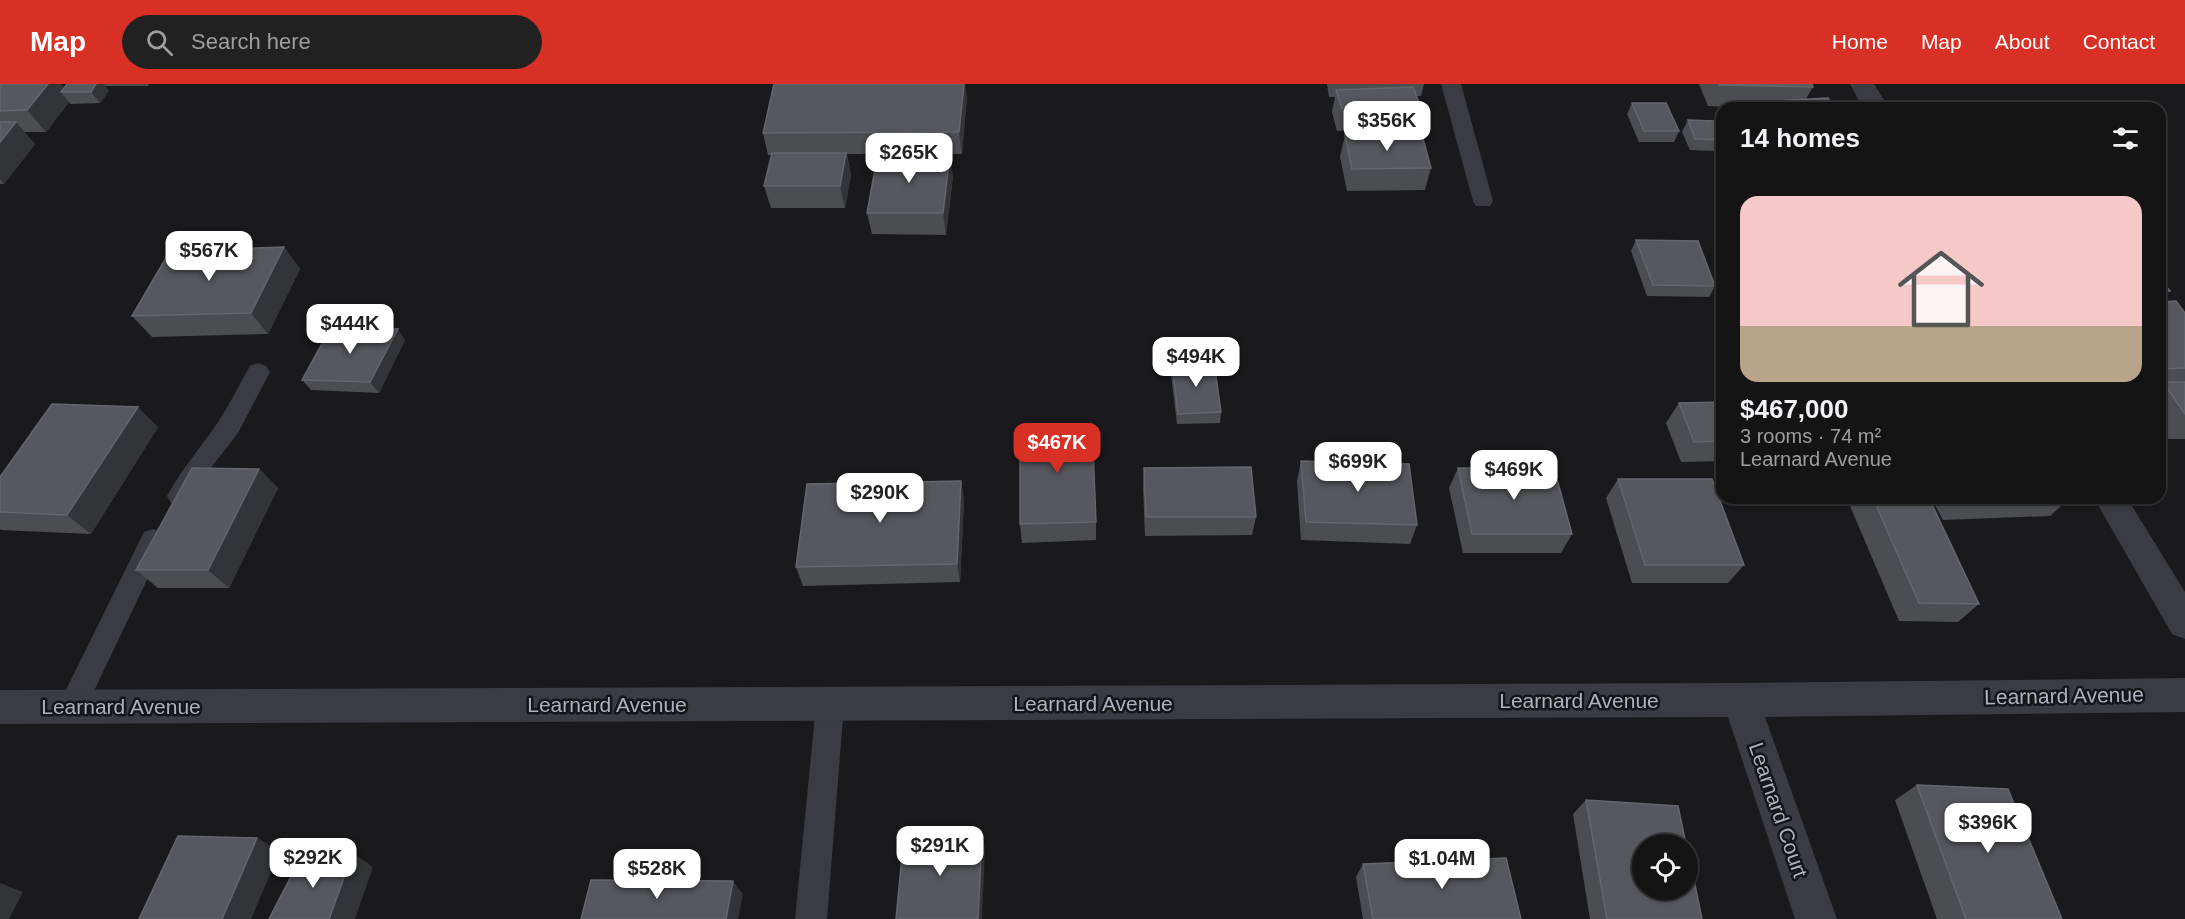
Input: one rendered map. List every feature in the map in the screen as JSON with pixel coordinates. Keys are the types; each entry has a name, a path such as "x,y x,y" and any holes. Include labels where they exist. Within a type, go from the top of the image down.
{"street":[{"path":"1862,84 1872,102"},
{"path":"2114,504 2185,623"},
{"name":"Learnard Avenue","path":"0,707 831,705 2185,695"},
{"name":"Learnard Court","path":"1741,700 1816,919"}],"lane":[{"path":"1451,84 1483,201"},
{"path":"72,708 167,517 201,462 229,426 258,372"},
{"path":"811,919 831,705"}],"building":[{"path":"0,84 48,84 27,110 0,111"},
{"path":"67,84 96,84 91,92 61,92"},
{"path":"774,84 964,84 959,132 763,133"},
{"path":"1812,84 1813,87 1719,85"},
{"path":"1413,87 1420,105 1342,109 1336,90"},
{"path":"1828,98 1830,102 1757,102"},
{"path":"1632,103 1666,103 1679,131 1644,131"},
{"path":"1688,120 1714,121 1716,140 1695,139"},
{"path":"0,122 16,122 0,142"},
{"path":"1345,135 1422,135 1431,168 1352,169"},
{"path":"772,153 846,153 840,186 764,186"},
{"path":"878,153 950,154 943,213 867,213"},
{"path":"1636,240 1698,241 1715,286 1653,285"},
{"path":"284,247 251,313 132,316 170,251"},
{"path":"2176,301 2185,313 2185,368 2166,369 2166,302"},
{"path":"331,327 398,329 370,382 302,380"},
{"path":"1214,362 1221,412 1178,414 1172,363"},
{"path":"2166,382 2185,382 2185,414 2166,386"},
{"path":"1716,402 1716,441 1694,442 1679,403"},
{"path":"52,404 138,407 67,515 0,512 0,477"},
{"path":"1092,424 1096,522 1020,524 1020,426"},
{"path":"1301,461 1409,464 1417,525 1306,522"},
{"path":"1251,467 1256,517 1146,517 1144,468"},
{"path":"192,468 259,469 208,570 136,570"},
{"path":"1458,468 1554,468 1572,534 1472,534"},
{"path":"1618,479 1712,479 1716,490 1716,504 1721,504 1744,565 1645,565"},
{"path":"961,481 957,564 796,567 807,484"},
{"path":"1876,504 1932,504 1979,604 1919,603"},
{"path":"1917,785 2008,789 2062,919 1966,919"},
{"path":"1586,800 1678,806 1684,834 1632,834 1632,900 1698,900 1702,919 1607,919"},
{"path":"904,835 982,835 978,919 896,919"},
{"path":"178,836 257,838 222,919 139,919"},
{"path":"353,853 329,919 269,919 299,861"},
{"path":"1506,858 1521,919 1373,919 1363,864"},
{"path":"591,880 733,881 726,919 581,919"}]}
